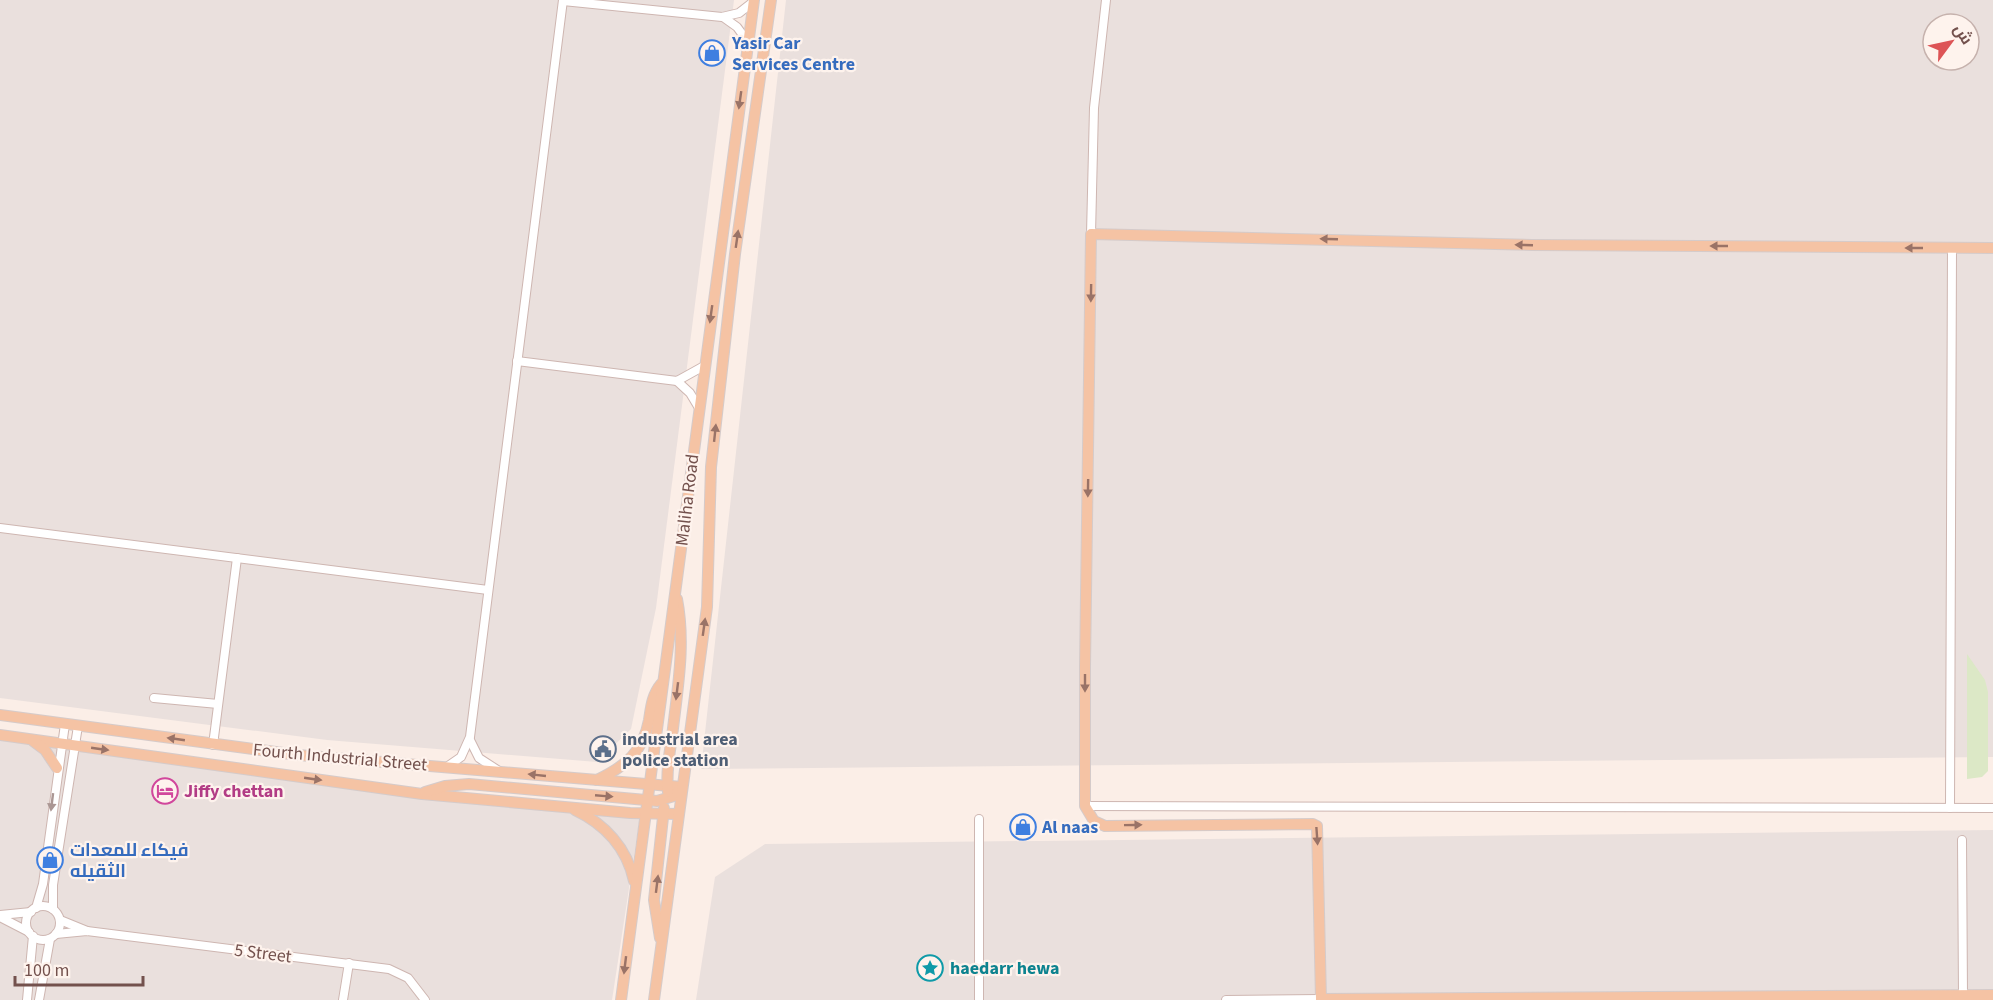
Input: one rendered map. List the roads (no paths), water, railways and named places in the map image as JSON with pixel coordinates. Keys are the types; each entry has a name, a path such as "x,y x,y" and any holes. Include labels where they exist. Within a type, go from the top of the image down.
{"main road":[{"name":"Maliha Road","path":"654,1000 678,814 668,803 682,787 707,607 710,488 733,266 771,0"},
{"name":"Maliha Road","path":"621,1000 754,1"},
{"path":"1993,248 1532,245 1091,234 1085,667 1085,806 1090,818 1102,826 1316,825 1318,830 1321,999 1993,995"},
{"path":"661,941 654,900 668,803 667,786 683,639 675,591"},
{"path":"596,781 620,768 637,753 645,737 654,695 663,682"},
{"name":"Fourth Industrial Street","path":"0,715 298,755 682,787"},
{"name":"Fourth Industrial Street","path":"0,735 422,794 647,814"},
{"path":"27,738 45,750 57,768"},
{"path":"422,794 445,786 469,784 668,803"},
{"path":"650,785 668,803"},
{"path":"647,814 668,803"},
{"path":"570,808 592,819 611,836 627,858 636,888"}],"street":[{"path":"1091,234 1094,108 1106,0"},
{"path":"448,766 461,758 470,737 563,1 722,17 739,13 754,1"},
{"path":"722,17 737,27 748,42"},
{"path":"1950,808 1952,248"},
{"path":"518,361 677,381 690,393 699,408"},
{"path":"677,381 704,366"},
{"path":"0,528 488,590"},
{"path":"213,745 237,558"},
{"path":"154,698 218,704"},
{"path":"27,1000 31,934 27,918 33,910 43,884 57,768 65,724"},
{"path":"39,1000 53,936 60,920 53,909 53,885 78,726"},
{"path":"470,737 473,749 479,758 499,771"},
{"path":"1085,806 1993,808"},
{"path":"979,819 979,1000"},
{"path":"1962,840 1963,996"},
{"path":"0,916 44,906 53,909"},
{"path":"0,916 31,934 53,936"},
{"name":"5 Street","path":"60,920 87,931 349,963 399,972 416,986 425,1000"},
{"name":"5 Street","path":"53,936 87,931"},
{"path":"343,1000 349,963"},
{"path":"1226,1000 1321,999"}],"place":[{"name":"Yasir Car Services Centre","path":"712,53"},
{"name":"industrial area police station","path":"603,749"},
{"name":"Jiffy chettan","path":"165,791"},
{"name":"Al naas","path":"1023,827"},
{"name":"فيكاء للمعدات الثقيله","path":"50,860"},
{"name":"haedarr hewa","path":"930,968"}]}
